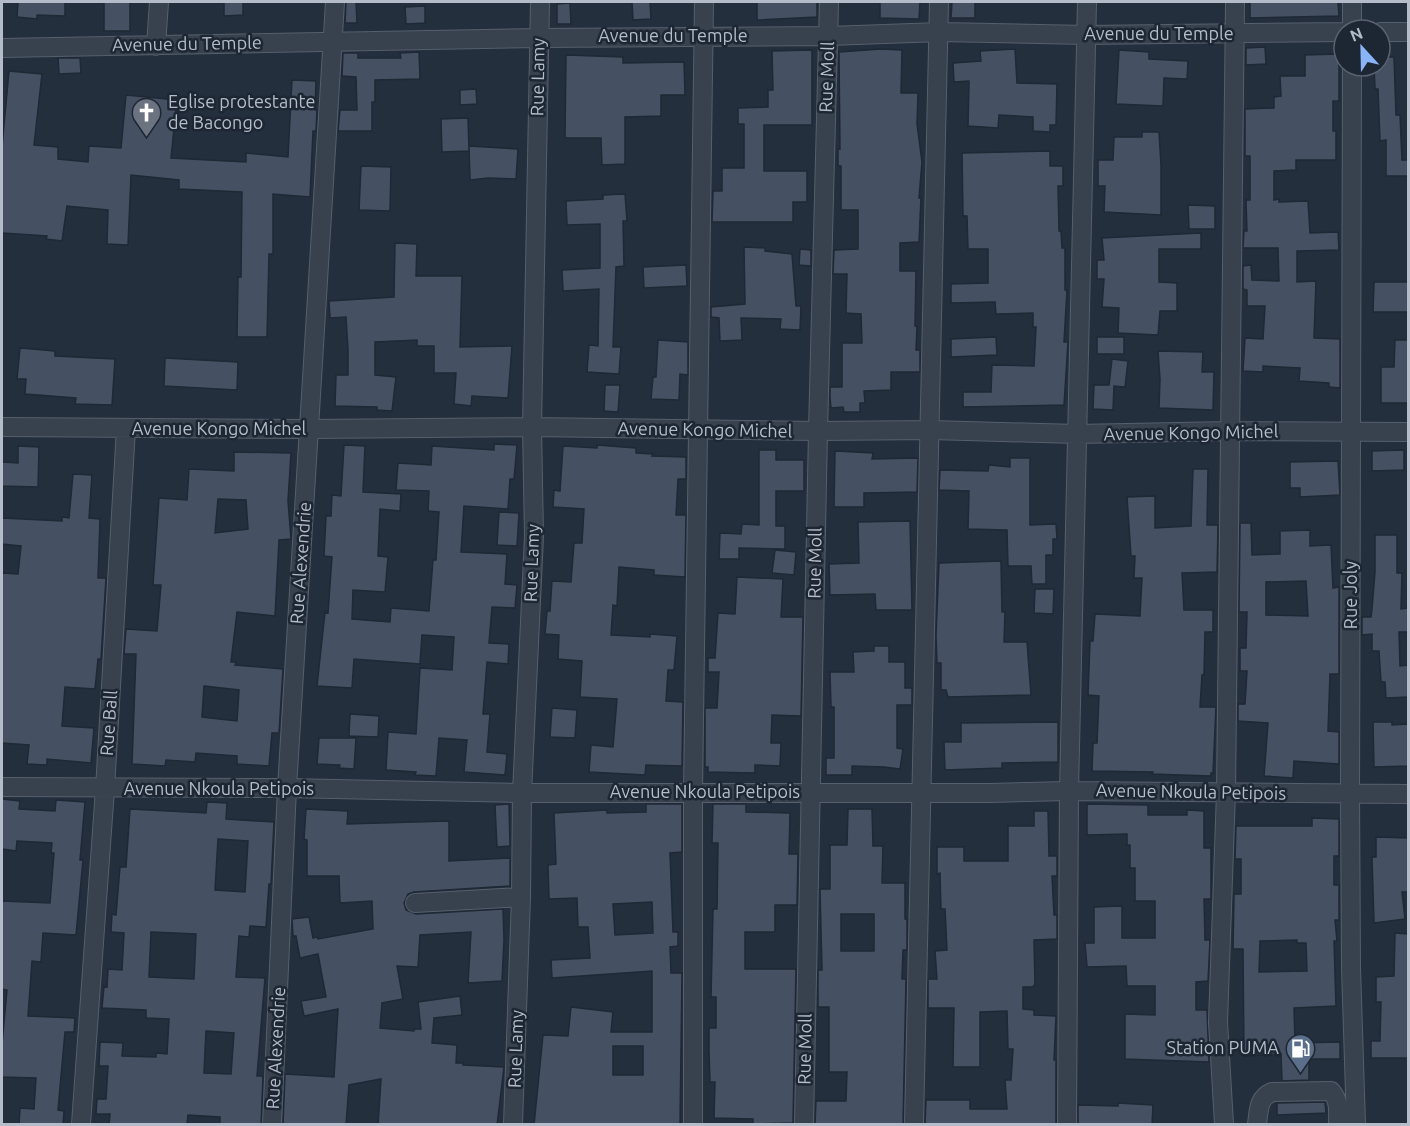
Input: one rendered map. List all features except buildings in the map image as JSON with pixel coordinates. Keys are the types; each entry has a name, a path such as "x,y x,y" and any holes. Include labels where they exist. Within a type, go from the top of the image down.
{"street":[{"path":"156,46 159,2"},
{"name":"Rue Alexendrie","path":"272,1125 287,788 335,2"},
{"name":"Rue Lamy","path":"513,1125 521,897 522,793 534,536 532,427 540,2"},
{"path":"693,1125 693,792 700,429 704,2"},
{"name":"Rue Moll","path":"804,1125 829,2"},
{"path":"914,1125 939,2"},
{"path":"1067,1125 1069,790 1087,2"},
{"path":"1224,1125 1218,1022 1226,792 1235,2"},
{"path":"1352,2 1352,18"},
{"name":"Avenue du Temple","path":"2,48 332,41 829,36 940,32 1086,34 1332,32"},
{"path":"1392,32 1408,32"},
{"name":"Rue Joly","path":"1352,78 1350,794 1356,1125"},
{"name":"Avenue Kongo Michel","path":"2,427 310,429 532,427 818,431 931,430 1076,434 1229,431 1408,432"},
{"name":"Rue Ball","path":"81,1125 105,789 126,428"},
{"name":"Avenue Nkoula Petipois","path":"2,787 287,788 522,793 923,793 1069,790 1408,794"},
{"path":"415,903 521,897"},
{"path":"1257,1125 1260,1101 1265,1095 1272,1092 1331,1091 1338,1104 1338,1125"}],"place":[{"name":"Eglise protestante de Bacongo","path":"147,138"},
{"name":"Station PUMA","path":"1300,1074"}]}
